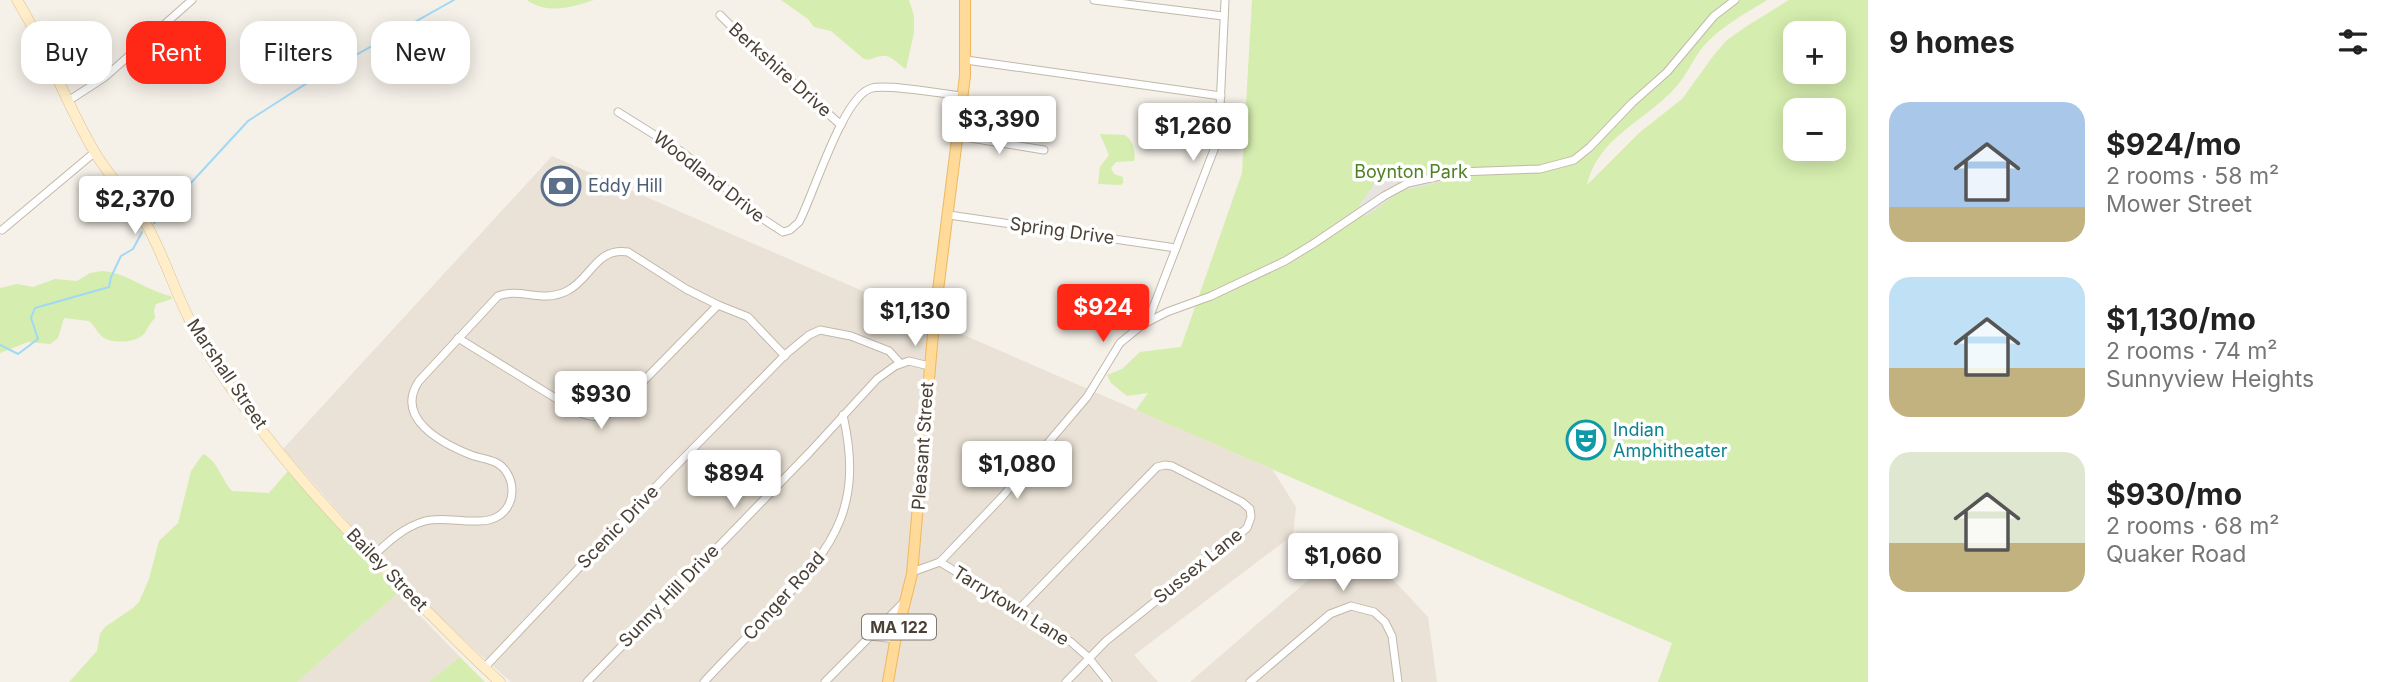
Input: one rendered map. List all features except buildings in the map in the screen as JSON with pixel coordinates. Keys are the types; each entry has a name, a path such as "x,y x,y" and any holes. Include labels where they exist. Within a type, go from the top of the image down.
{"main road":[{"name":"Pleasant Street","path":"888,682 912,572 929,366 963,96 966,60 965,0"}],"street":[{"name":"Marshall Street","path":"17,0 95,152 149,230 179,299 201,340 280,452"},
{"path":"68,101 105,77 192,0"},
{"path":"1094,0 1223,16"},
{"path":"912,572 940,562 1046,447 1087,397 1121,343 1142,325 1151,313 1215,146 1219,129 1224,0"},
{"path":"1142,325 1285,261 1384,195 1408,183 1458,172 1541,170 1574,160 1667,72 1714,16 1735,0"},
{"name":"Berkshire Drive","path":"720,15 748,44 841,125"},
{"path":"966,60 1221,96"},
{"path":"841,125 855,99 871,88 963,96"},
{"name":"Woodland Drive","path":"618,112 682,152 776,229 787,232 799,222 841,125"},
{"path":"958,136 1044,150"},
{"path":"2,230 95,152"},
{"name":"Spring Drive","path":"948,215 1176,248"},
{"path":"373,556 397,535 417,524 447,518 489,521 502,513 509,504 511,483 500,465 471,455 427,431 416,420 413,410 416,385 498,296 512,293 542,298 564,292 582,281 601,257 616,251 635,254 662,275 718,306 748,317 785,356"},
{"path":"458,338 578,412 595,417 616,409 718,306"},
{"name":"Scenic Drive","path":"484,668 785,356 817,331 851,335 890,351 900,363"},
{"path":"900,363 909,361 929,366"},
{"name":"Sunny Hill Drive","path":"587,682 877,379 900,363"},
{"name":"Conger Road","path":"704,682 793,590 823,554 834,536 843,517 851,475 849,439 844,415"},
{"name":"Bailey Street","path":"280,452 373,556 500,682"},
{"name":"Sussex Lane","path":"1019,609 1157,467 1172,466 1246,505 1251,517 1247,528 1088,657 1066,682"},
{"name":"Tarrytown Lane","path":"940,562 1062,636 1088,657 1108,682"},
{"path":"825,682 906,600"},
{"path":"1250,682 1330,614 1352,606 1374,612 1385,622 1392,636 1398,682"},
{"path":"876,630 885,626 897,633"},
{"path":"870,636 897,633"}],"shaded area":[{"path":"552,156 1272,469 1296,507 1293,535 1134,655 1158,682 511,682 427,605 362,538 283,449"},
{"path":"1387,165 1409,178 1458,167 1458,178 1401,191 1367,216 1358,207"},
{"path":"1373,558 1428,617 1437,682 1190,682 1329,562"},
{"path":"398,593 460,657 429,682 297,682"}],"green space":[{"path":"527,0 594,0 569,7 552,8 535,5"},
{"path":"781,0 909,0 914,16 914,32 906,69 888,57 864,59 831,31 814,27 808,19"},
{"name":"Boynton Park","path":"1252,0 1767,0 1713,36 1675,88 1611,142 1592,169 1587,185 1639,133 1682,99 1727,40 1747,26 1789,0 1868,0 1868,682 1658,682 1672,643 1136,410 1148,393 1127,396 1111,383 1107,375 1122,369 1140,352 1181,347 1242,173"},
{"path":"1100,134 1125,135 1132,143 1134,161 1116,162 1111,168 1114,174 1123,177 1121,185 1098,184 1100,167 1109,155"},
{"path":"102,271 120,275 171,296 172,299 156,304 155,318 143,335 127,341 108,340 89,321 64,318 58,338 50,344 28,342 0,353 0,288 17,284 33,287 55,279 77,281 90,273"},
{"path":"203,454 213,461 232,491 269,493 289,470 398,593 297,682 69,682 97,651 100,634 105,627 139,602 149,579 159,541 178,523 191,471"},
{"path":"460,657 485,682 429,682"}],"waterway":[{"path":"154,223 248,121 315,78 454,0"},
{"path":"0,345 18,354 38,339 31,318 35,308 109,287 121,256 133,249 142,232"}],"place":[{"name":"Eddy Hill","path":"561,186"},
{"name":"Indian Amphitheater","path":"1586,440"}]}
